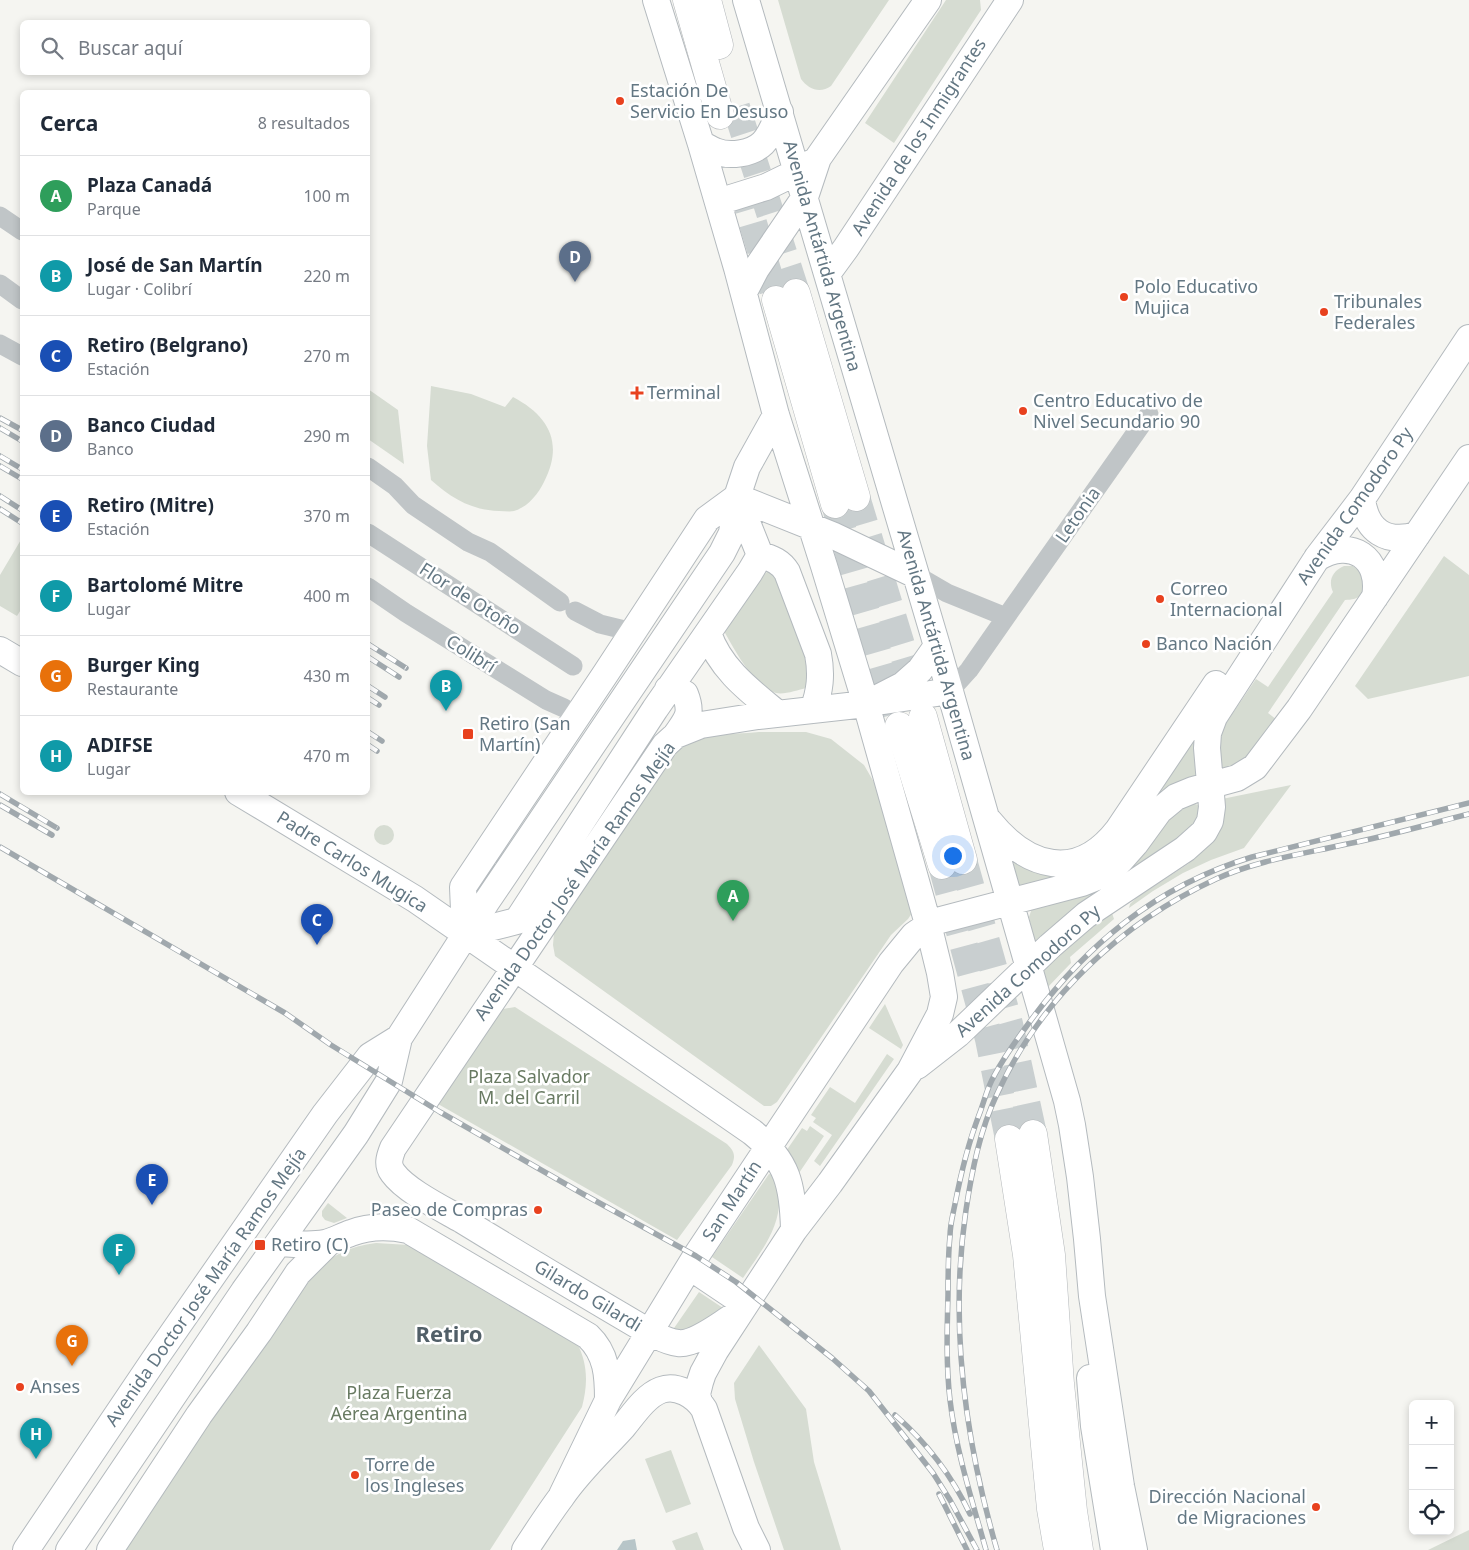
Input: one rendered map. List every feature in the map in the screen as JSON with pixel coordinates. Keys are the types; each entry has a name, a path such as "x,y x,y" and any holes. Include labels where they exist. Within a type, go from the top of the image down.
{"highway":[{"path":"687,0 728,111 707,0"},
{"path":"786,296 845,501"},
{"path":"910,721 953,863"},
{"path":"1058,1550 1049,1490 1027,1255 1021,1136 1041,1180 1051,1254 1060,1384 1073,1511 1080,1550"}],"main road":[{"path":"656,0 718,202 776,415 866,704 928,924 942,981 943,1003 940,1014 910,1070 830,1184 794,1230 703,1373 697,1394 699,1402 707,1415 751,1543"},
{"name":"Avenida Antártida Argentina","path":"746,0 780,112 808,165 805,197 950,691 1072,1125 1087,1239 1092,1296 1121,1486 1134,1550"},
{"path":"718,202 766,188 808,165 928,0"},
{"name":"Avenida de los Inmigrantes","path":"827,274 846,248 1003,4"},
{"path":"701,144 716,152 738,153 750,151 763,143 771,132 780,112"},
{"path":"744,292 756,269 805,197"},
{"name":"Avenida Comodoro Py","path":"910,1070 958,1034 1055,941 1086,915 1185,849 1200,837 1208,827 1211,816 1206,748 1210,726 1317,558 1362,499 1469,338"},
{"name":"Avenida Doctor José María Ramos Mejía","path":"69,1550 229,1313 356,1134 389,1081 399,1038 465,934 722,553 732,534 737,497 748,467 776,415"},
{"name":"Avenida Comodoro Py","path":"928,924 940,919 1082,883 1105,872 1125,856 1154,817 1168,802 1182,793 1243,776 1260,762 1469,458"},
{"path":"737,497 812,526 916,574"},
{"path":"737,497 760,556 778,562 788,572 818,654 820,683 818,696 812,710"},
{"path":"465,934 463,887 707,519 737,497"},
{"path":"1362,499 1364,512 1370,524 1379,532 1391,538 1417,535"},
{"path":"1317,558 1327,552 1339,549 1350,550 1361,555 1370,563 1376,574 1377,586 1375,597"},
{"name":"Avenida Doctor José María Ramos Mejía","path":"465,934 517,921 668,689 760,556"},
{"path":"986,817 1017,849 1042,861 1068,863 1098,852 1118,830 1222,676 1298,589"},
{"path":"708,632 712,647 720,660 743,685 778,714"},
{"name":"Avenida Doctor José María Ramos Mejía","path":"390,1168 388,1161 393,1148 665,745 676,735 701,725 866,704 903,684 920,670 937,646"},
{"path":"0,650 20,663"},
{"path":"668,689 677,690 685,694 689,705 688,719 676,735"},
{"path":"866,704 950,691"},
{"name":"Padre Carlos Mugica","path":"243,795 415,899 743,1125 768,1147 780,1163 790,1185 793,1200 794,1230"},
{"name":"San Martín","path":"562,1495 608,1400 690,1266 890,963 910,939 928,924"},
{"name":"Avenida Doctor José María Ramos Mejía","path":"26,1550 154,1360 325,1114 370,1056 399,1038"},
{"name":"Gilardo Gilardi","path":"390,1168 404,1184 425,1198 648,1332"},
{"name":"Gilardo Gilardi","path":"328,1242 363,1229 393,1228 408,1230 566,1322 648,1332"},
{"path":"279,1243 311,1245 328,1242"},
{"path":"110,1550 198,1415 301,1269 328,1242"},
{"path":"279,1243 290,1259 290,1285"},
{"path":"690,1266 742,1309"},
{"name":"Avenida Antártida Argentina","path":"1092,1296 1090,1389 1114,1550"},
{"path":"648,1332 672,1342 686,1343 694,1340 742,1309"},
{"path":"566,1322 588,1336 600,1349 607,1372 608,1400"},
{"name":"San Martín","path":"525,1550 562,1495 640,1407 656,1392 672,1389 684,1392 699,1402"}],"street":[{"path":"0,216 20,230"},
{"path":"0,284 20,299"},
{"path":"0,344 20,355"},
{"name":"Letonia","path":"950,691 969,670 1149,414"},
{"path":"370,468 395,486 413,505 468,542 490,552 568,606 600,624 633,632"},
{"name":"Flor de Otoño","path":"370,534 573,666"},
{"path":"916,574 947,593 1006,617"},
{"name":"Colibrí","path":"370,588 406,613 546,700 578,716"}],"green space":[{"path":"778,0 889,0 831,86 819,90 811,88 801,79"},
{"path":"946,0 980,0 981,10 894,143 865,123"},
{"path":"431,386 471,394 505,407 513,397 536,413 544,422 550,432 553,455 544,482 536,495 528,503 512,511 479,508 462,502 431,480 427,446"},
{"path":"370,390 398,410 404,464 370,440"},
{"path":"20,541 20,611 17,616 0,606 0,575"},
{"path":"1444,556 1469,575 1469,676 1368,699 1355,686"},
{"path":"1344,566 1353,566 1361,572 1363,588 1361,595 1357,598 1345,600 1268,713 1277,720 1247,763 1231,772 1219,768 1217,740 1222,729 1256,679 1268,687 1333,592 1332,577"},
{"path":"774,568 811,662 806,688 783,693 776,693 760,683 739,657 724,631 735,602 769,570"},
{"path":"1222,685 1198,778 1098,866 1018,887 1013,860 1069,873"},
{"path":"806,732 831,739 864,765 875,784 912,913 891,935 777,1102 771,1106 764,1106 555,956 553,945 554,932 674,753 692,741 703,738 725,734"},
{"path":"1291,785 1244,848 1183,873 1129,908 1136,898 1188,864 1214,840 1222,799"},
{"path":"1191,803 1199,805 1200,810 1193,830 1036,942 1034,940 1029,917 1032,908"},
{"path":"384,825 391,828 394,835 391,842 384,845 377,842 374,835 377,828"},
{"path":"1112,913 1114,919 1070,957 1071,963 1047,988 1042,969 1049,956"},
{"path":"885,1004 903,1045 901,1049 869,1028"},
{"name":"Plaza Salvador M. del Carril","path":"515,1007 727,1144 734,1153 732,1165 677,1240 438,1104 503,1009"},
{"path":"887,1054 894,1059 820,1166 814,1161 832,1135 813,1122 816,1118 811,1115 830,1087 855,1103"},
{"path":"810,1126 824,1136 797,1176 784,1154 802,1128 807,1131"},
{"path":"769,1174 773,1175 779,1193 777,1217 769,1238 743,1278 712,1257"},
{"path":"328,1203 347,1218 334,1223 325,1220 322,1216 322,1211"},
{"name":"Plaza Fuerza Aérea Argentina","path":"376,1243 409,1245 577,1343 581,1351 586,1374 582,1407 490,1550 120,1550 308,1275 339,1254 357,1247"},
{"path":"699,1292 723,1308 700,1332 672,1331"},
{"path":"759,1345 806,1409 814,1462 841,1550 784,1550 735,1399 734,1383"},
{"path":"671,1450 691,1504 666,1513 645,1459"},
{"path":"1469,1530 1469,1550 1428,1550"},
{"path":"697,1532 704,1550 676,1550 672,1541"}],"shaded area":[{"path":"635,1539 637,1550 617,1550 623,1541"}],"tunnel":[{"path":"736,107 796,293"},
{"path":"741,183 776,300"},
{"path":"856,497 918,701"},
{"path":"835,504 895,714"},
{"path":"963,860 1009,1024 1033,1134"},
{"path":"942,865 989,1039 1009,1139"}],"railway":[{"path":"0,418 20,429"},
{"path":"0,428 20,440"},
{"path":"0,456 20,468"},
{"path":"0,466 20,478"},
{"path":"0,496 20,509"},
{"path":"0,509 20,522"},
{"path":"370,645 406,668"},
{"path":"370,658 399,677"},
{"path":"370,687 385,697"},
{"path":"370,699 379,705"},
{"path":"370,733 382,741"},
{"path":"370,746 377,751"},
{"path":"0,794 57,828"},
{"path":"986,1550 960,1457 950,1400 947,1348 948,1258 952,1220 968,1148 989,1085 1005,1057 1048,998 1072,970 1125,922 1184,884 1217,869 1252,857 1469,803"},
{"path":"0,805 52,835"},
{"path":"997,1550 976,1466 963,1382 959,1296 961,1253 971,1180 977,1150 986,1122 997,1094 1015,1059 1036,1026 1087,967 1117,941 1181,897 1216,879 1264,862 1378,837 1469,814"},
{"path":"0,847 285,1013 331,1045 440,1112 696,1256 736,1282 832,1358 869,1391 933,1473 977,1550"},
{"path":"895,1415 928,1448 947,1473 970,1514"},
{"path":"939,1494 967,1550"}],"place":[{"name":"Estación De Servicio En Desuso","path":"620,101"},
{"name":"Banco Ciudad","path":"575,282"},
{"name":"Polo Educativo Mujica","path":"1124,297"},
{"name":"Tribunales Federales","path":"1324,312"},
{"name":"Terminal","path":"637,393"},
{"name":"Centro Educativo de Nivel Secundario 90","path":"1023,411"},
{"name":"Correo Internacional","path":"1160,599"},
{"name":"Banco Nación","path":"1146,644"},
{"name":"José de San Martín","path":"446,711"},
{"name":"Retiro (San Martín)","path":"468,734"},
{"name":"Plaza Canadá","path":"733,921"},
{"name":"Retiro (Belgrano)","path":"317,945"},
{"name":"Retiro (Mitre)","path":"152,1205"},
{"name":"Paseo de Compras","path":"538,1210"},
{"name":"Retiro (C)","path":"260,1245"},
{"name":"Bartolomé Mitre","path":"119,1275"},
{"name":"Burger King","path":"72,1366"},
{"name":"Anses","path":"20,1387"},
{"name":"ADIFSE","path":"36,1459"},
{"name":"Torre de los Ingleses","path":"355,1475"},
{"name":"Dirección Nacional de Migraciones","path":"1316,1507"}],"district":[{"name":"Retiro","path":"449,1334"}]}
